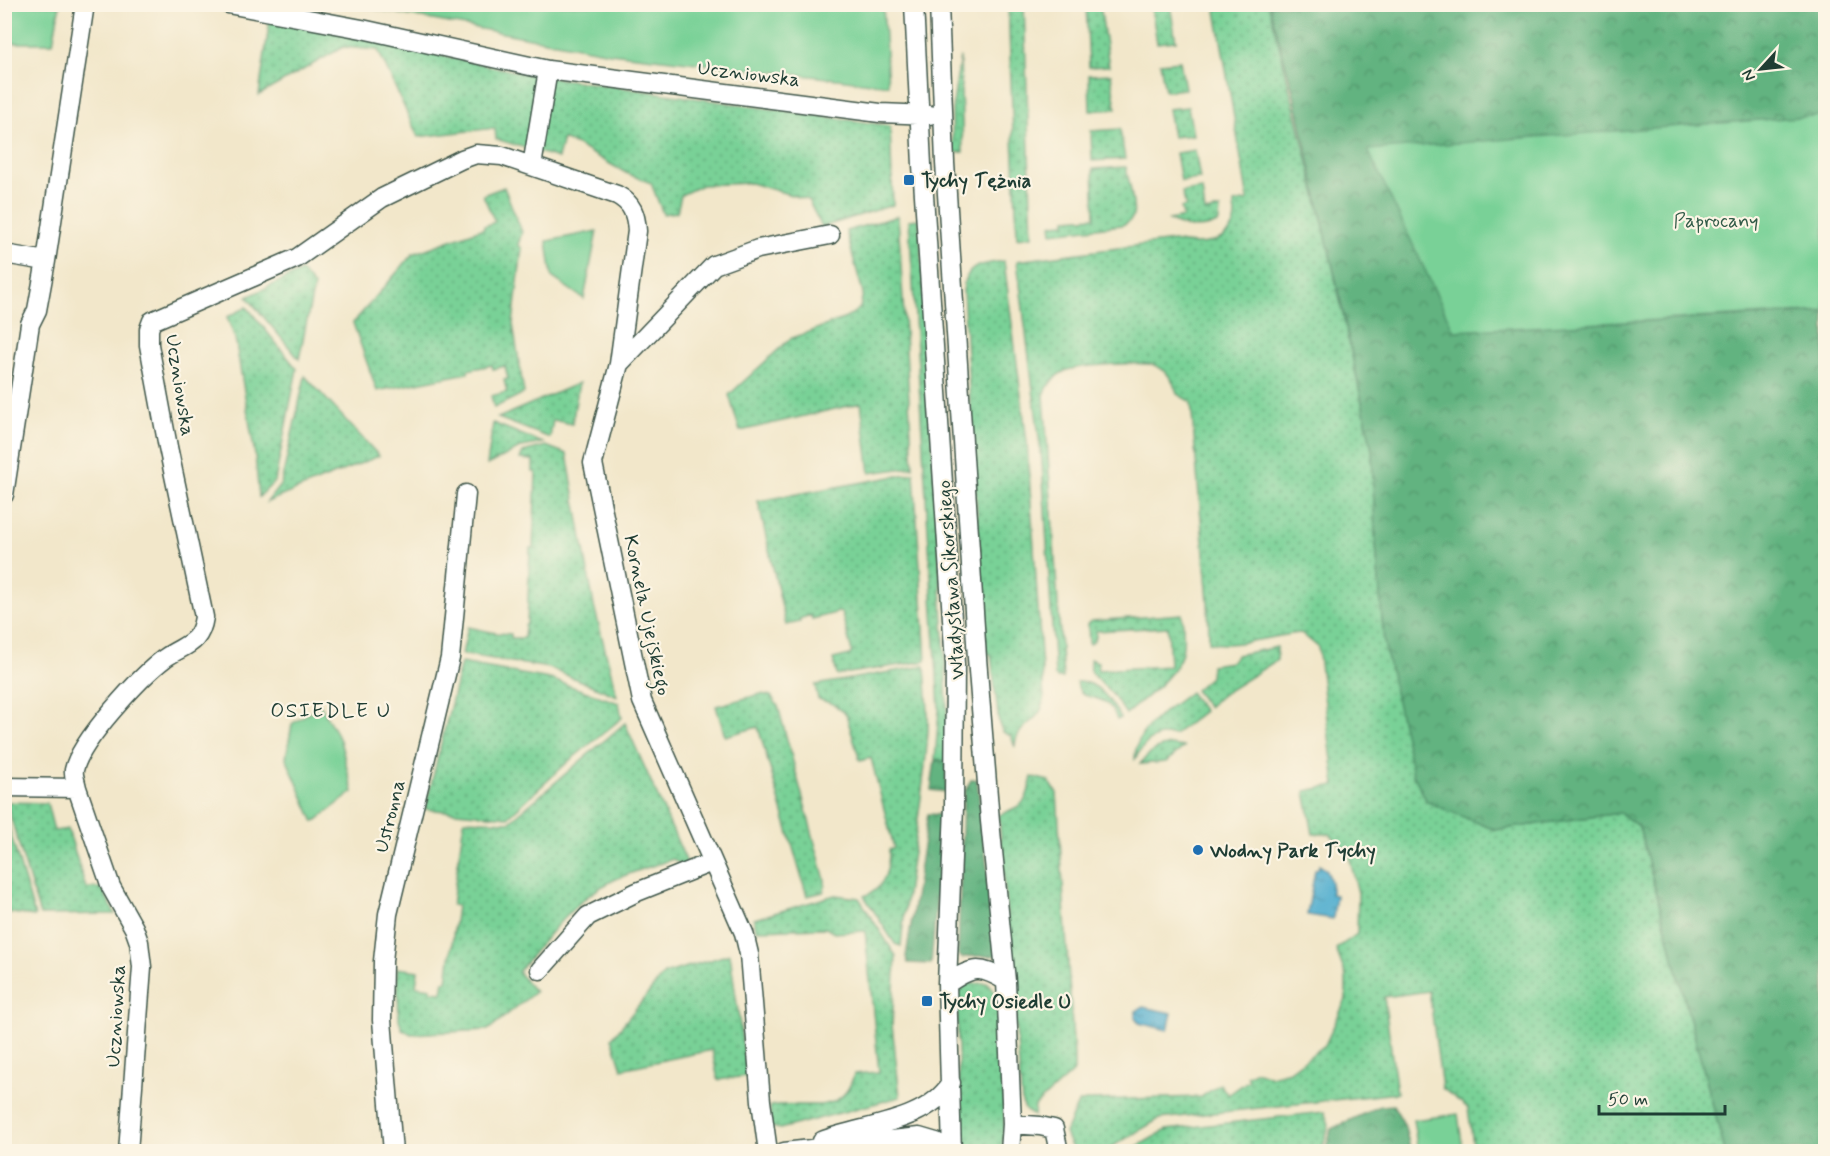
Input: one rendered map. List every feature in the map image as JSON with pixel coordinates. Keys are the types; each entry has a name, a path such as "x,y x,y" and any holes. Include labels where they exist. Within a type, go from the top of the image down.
{"street":[{"path":"4,495 30,324 37,310 46,261 85,4"},
{"name":"Uczniowska","path":"228,4 362,28 548,70 880,113 944,115"},
{"name":"Władysława Sikorskiego","path":"914,4 922,165 955,676 954,807 947,984 951,1083 950,1152"},
{"name":"Władysława Sikorskiego","path":"939,4 978,670 1006,981 1012,1124 1010,1152"},
{"path":"532,166 548,70"},
{"name":"Uczniowska","path":"128,1152 142,967 139,942 134,928 111,887 77,788 74,771 85,745 100,724 166,657 196,639 202,630 204,617 149,345 149,329 152,321 297,258 382,198 462,159 476,154 502,156 617,195 626,199 633,209 637,231 619,364"},
{"name":"Kornela Ujejskiego","path":"768,1152 761,1101 749,954 744,933 642,701 593,463 619,364 714,265 758,249 830,235"},
{"path":"4,254 46,261"},
{"name":"Ustronna","path":"393,1152 382,1020 383,961 387,926 450,658 466,494"},
{"path":"4,787 77,788"},
{"path":"540,970 588,916 637,892 712,862"},
{"path":"947,984 966,971 987,970 1006,981"},
{"path":"803,1149 835,1136 924,1109 940,1097 951,1083"},
{"path":"1012,1124 1054,1129 1059,1152"},
{"path":"784,1152 919,1137 936,1142 950,1152"}],"green space":[{"path":"5,4 60,5 53,43 5,43"},
{"path":"352,5 883,5 888,85 610,53"},
{"path":"1008,5 1024,5 1032,236 1017,238"},
{"path":"1086,5 1100,5 1109,66 1089,67"},
{"path":"1151,5 1170,5 1176,41 1157,43"},
{"path":"1215,5 1269,5 1326,236 1372,449 1375,532 1384,642 1495,830 1620,813 1639,827 1725,1151 1474,1151 1468,1108 1442,1088 1429,991 1384,997 1397,1093 1159,1119 1108,1149 1077,1151 1070,1145 1065,1133 1078,1103 1090,1100 1201,1097 1220,1084 1228,1095 1249,1080 1247,1076 1256,1071 1270,1076 1290,1071 1325,1045 1346,999 1346,976 1336,949 1357,934 1358,893 1348,851 1330,834 1313,834 1305,791 1335,785 1318,647 1301,633 1241,643 1209,642 1208,601 1191,402 1177,394 1169,376 1154,365 1124,364 1071,369 1055,378 1044,395 1063,678 1055,676 1042,462 1017,261 1173,241 1190,244 1208,243 1224,236 1230,230 1235,220 1234,203 1248,200"},
{"path":"1269,5 1825,5 1825,115 1369,151 1454,331 1825,312 1825,1151 1725,1151 1639,827 1620,813 1495,830 1427,802 1413,774 1384,642 1375,532 1372,449 1294,95"},
{"path":"270,18 527,74 890,126 893,205 822,227 808,200 751,183 702,185 681,195 677,212 663,214 651,183 626,173 563,139 558,158 496,139 495,128 418,137 378,50 343,47 259,95"},
{"path":"960,57 963,152 953,153 952,110"},
{"path":"1180,61 1185,89 1165,91 1160,63"},
{"path":"1111,74 1116,109 1090,111 1089,75"},
{"path":"1188,107 1193,135 1173,137 1168,109"},
{"name":"Paprocany","path":"1825,115 1825,311 1454,331 1368,150"},
{"path":"1120,129 1125,159 1092,161 1091,131"},
{"path":"1195,150 1200,179 1181,181 1176,153"},
{"path":"1126,167 1133,206 1133,216 1130,221 1122,225 1052,233 1051,224 1066,223 1066,219 1095,217 1093,169"},
{"path":"504,187 522,232 518,245 522,248 513,324 524,393 494,408 491,396 507,392 504,380 508,379 505,366 493,369 492,365 468,370 468,373 377,391 353,323 413,254 495,222 483,195"},
{"path":"1202,189 1205,212 1220,209 1219,222 1207,227 1194,228 1169,220 1183,217 1181,208 1186,206 1182,192"},
{"path":"898,216 913,467 870,473 861,403 740,431 729,395 790,339 846,318 860,308 863,293 846,231"},
{"path":"919,219 945,656 946,761 935,760 939,709 909,220"},
{"path":"597,231 584,299 552,277 547,241"},
{"path":"1004,261 1027,442 1044,699 1039,713 1019,733 1015,747 1011,736 1003,732 999,724 991,654 986,654 963,291 964,282 971,270 982,265"},
{"path":"301,271 314,286 299,359 247,297"},
{"path":"247,307 297,369 275,481 259,497 255,455 235,338 227,317"},
{"path":"305,376 379,456 267,502 281,484"},
{"path":"579,383 572,424 553,420 550,438 498,418"},
{"path":"493,423 543,443 522,447 487,465"},
{"path":"546,446 567,454 594,606 617,696 549,668 462,654 468,627 511,634 511,638 524,638 527,624 530,548 533,548 536,472 533,472 533,460 520,459 523,452"},
{"path":"914,473 926,661 837,675 833,659 850,655 852,652 842,614 839,612 812,619 811,615 799,619 800,622 786,625 758,501"},
{"path":"1182,614 1184,633 1182,652 1174,670 1126,714 1112,694 1091,673 1090,659 1098,662 1098,670 1170,666 1168,627 1096,631 1096,637 1089,644 1088,624 1092,621"},
{"path":"1277,647 1277,660 1223,694 1208,707 1195,690 1210,677 1211,665 1231,662 1237,655"},
{"path":"461,663 550,679 619,703 622,718 569,761 508,817 425,809"},
{"path":"925,666 928,706 926,757 901,946 895,944 864,896 881,884 887,871 889,850 894,848 871,758 860,761 846,714 833,704 818,699 815,685"},
{"path":"1077,682 1098,688 1121,718 1117,720 1112,709 1102,700 1084,695 1078,688"},
{"path":"1190,692 1204,711 1174,735 1160,736 1150,740 1135,759 1136,748 1146,729"},
{"path":"761,694 771,696 778,706 825,880 823,892 807,896 758,727 725,736 716,706"},
{"path":"320,705 340,740 353,792 314,822 286,758 292,724"},
{"path":"625,723 688,865 684,867 673,859 612,881 585,899 560,922 518,972 535,992 488,1030 411,1034 402,1029 399,1019 397,968 418,971 416,986 431,988 431,991 442,992 444,981 447,981 457,906 452,905 464,820 509,822"},
{"path":"1170,745 1184,747 1166,762 1140,764 1153,751"},
{"path":"935,760 946,761 946,792 931,790"},
{"path":"1032,777 1049,781 1057,793 1074,1057 1074,1071 1035,1106 1034,1116 1026,1111 1022,1103 999,815 1023,802"},
{"path":"977,779 997,955 962,958 958,954 963,802 965,791 971,780"},
{"path":"6,802 47,803 54,831 68,829 86,888 102,888 115,914 40,915"},
{"path":"928,814 944,815 931,964 908,963 906,957"},
{"path":"5,815 35,916 5,912"},
{"path":"835,895 859,898 896,956 892,1025 900,1097 780,1129 771,1127 770,1106 821,1105 832,1102 841,1097 849,1088 854,1074 879,1072 865,931 834,933 826,928 756,930 754,919"},
{"path":"730,954 747,1076 718,1080 712,1050 622,1069 612,1038 664,974"},
{"path":"987,983 1000,998 1004,1122 1002,1151 960,1151 957,995 967,984"},
{"path":"1393,1105 1404,1124 1411,1151 1326,1151 1331,1129 1380,1106"},
{"path":"1324,1112 1329,1124 1322,1151 1129,1151 1166,1130"},
{"path":"1458,1114 1463,1151 1418,1151 1413,1120"}],"water":[{"path":"1319,865 1327,870 1331,882 1331,894 1336,895 1333,919 1307,915 1315,870"},
{"path":"1143,1007 1172,1013 1168,1030 1139,1023 1135,1017 1136,1011"}],"place":[{"name":"Tychy Tężnia","path":"909,180"},
{"name":"Wodny Park Tychy","path":"1198,850"},
{"name":"Tychy Osiedle U","path":"927,1001"}],"district":[{"name":"OSIEDLE U","path":"331,710"}]}
